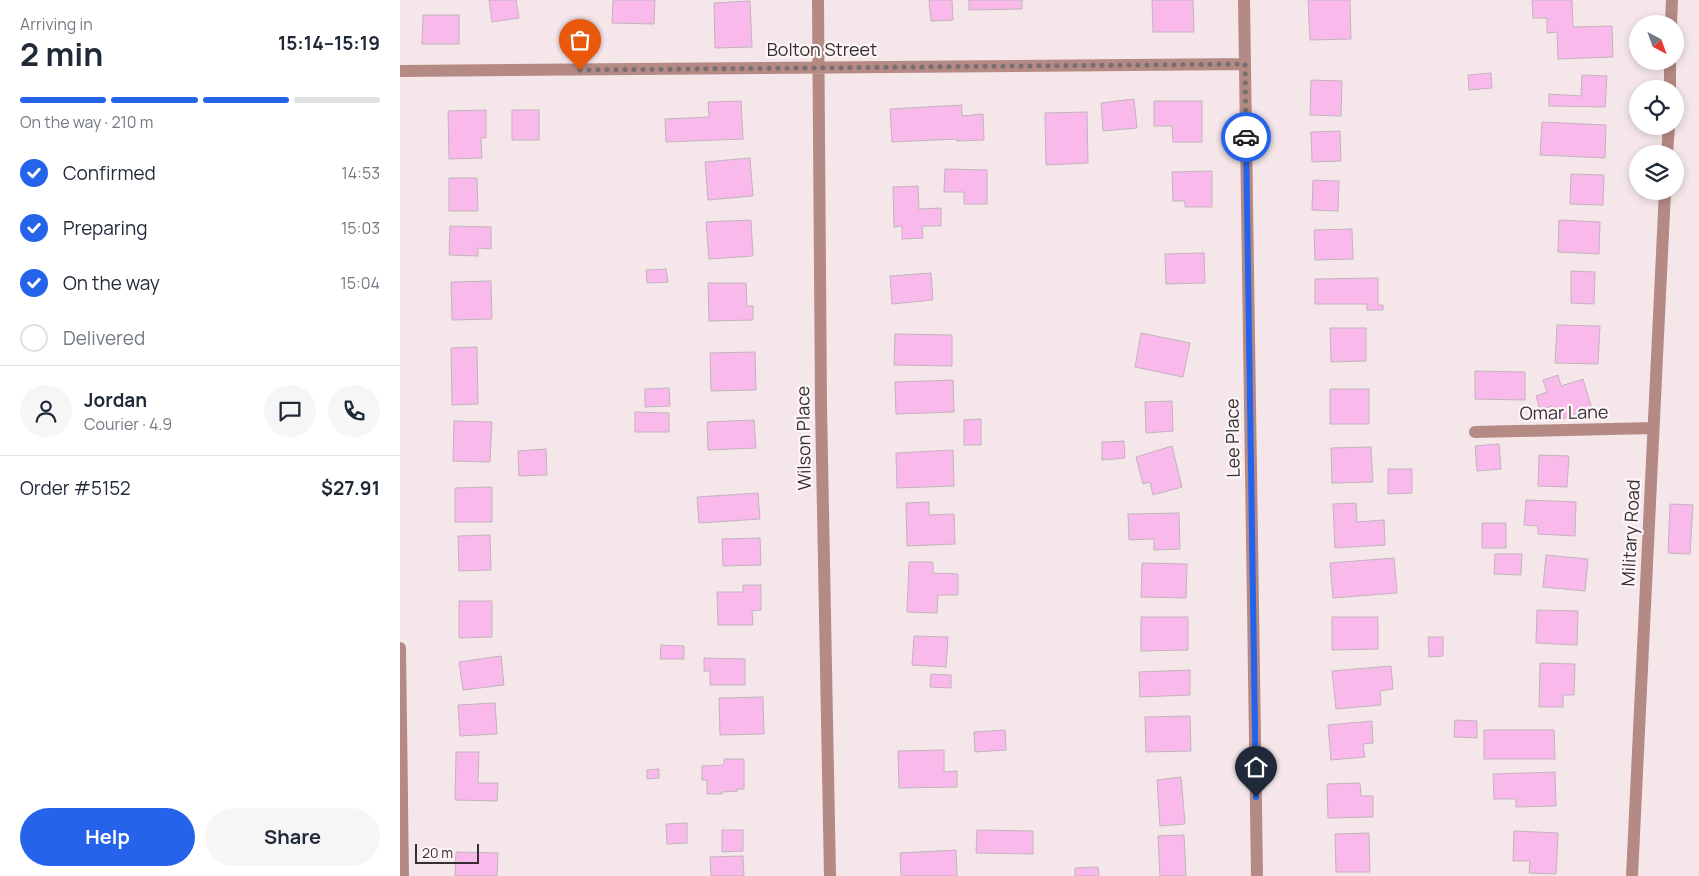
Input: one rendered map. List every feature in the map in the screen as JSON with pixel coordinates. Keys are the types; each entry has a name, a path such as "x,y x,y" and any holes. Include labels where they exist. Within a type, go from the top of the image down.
{"street":[{"name":"Wilson Place","path":"818,0 821,406 830,876"},
{"name":"Lee Place","path":"1244,0 1257,876"},
{"path":"1671,15 1672,0"},
{"name":"Bolton Street","path":"400,71 1245,64"},
{"name":"Military Road","path":"1632,876 1665,200"},
{"name":"Omar Lane","path":"1476,432 1653,428"},
{"path":"400,648 403,876"}],"building":[{"path":"489,0 516,0 519,18 492,22"},
{"path":"613,0 655,0 654,24 612,23"},
{"path":"929,0 952,0 953,20 931,21"},
{"path":"969,0 1022,0 1022,9 969,10"},
{"path":"1152,0 1193,0 1194,32 1153,32"},
{"path":"1308,0 1350,0 1351,39 1310,40"},
{"path":"1532,0 1572,0 1573,27 1612,26 1613,57 1558,59 1557,32 1547,33 1547,18 1533,18"},
{"path":"750,1 752,47 715,48 714,3"},
{"path":"423,15 459,15 459,44 422,44"},
{"path":"1491,73 1492,88 1469,90 1468,75"},
{"path":"1582,75 1607,76 1605,107 1549,106 1549,94 1581,96"},
{"path":"1311,80 1342,81 1341,116 1310,115"},
{"path":"1134,99 1137,128 1103,131 1101,103"},
{"path":"741,101 743,139 666,142 665,119 709,117 708,102"},
{"path":"1154,101 1202,101 1202,142 1173,142 1172,126 1154,126"},
{"path":"962,105 962,116 983,114 984,140 957,141 957,139 892,142 890,109"},
{"path":"486,110 486,138 481,138 482,158 449,159 448,111"},
{"path":"512,110 539,110 539,140 512,140"},
{"path":"1087,112 1088,163 1046,165 1045,113"},
{"path":"1542,122 1606,125 1605,158 1540,155"},
{"path":"1340,131 1341,161 1312,162 1311,132"},
{"path":"750,158 753,196 708,200 705,162"},
{"path":"945,169 987,170 987,204 964,204 964,192 944,192"},
{"path":"1212,171 1212,207 1185,207 1185,201 1173,201 1172,172"},
{"path":"1571,174 1604,175 1603,205 1570,204"},
{"path":"449,178 477,178 478,211 449,211"},
{"path":"1313,180 1339,181 1338,211 1312,210"},
{"path":"918,186 919,209 941,208 941,226 922,226 923,238 902,239 902,226 894,227 893,187"},
{"path":"751,220 753,256 709,259 706,222"},
{"path":"1559,220 1600,222 1599,254 1558,252"},
{"path":"450,226 491,227 491,249 478,248 478,256 449,255"},
{"path":"1352,229 1353,259 1315,260 1314,230"},
{"path":"1204,253 1205,283 1166,284 1165,254"},
{"path":"666,269 668,282 647,283 646,270"},
{"path":"1571,271 1595,272 1594,304 1571,303"},
{"path":"931,273 933,300 892,304 890,276"},
{"path":"1378,278 1378,305 1383,305 1383,310 1367,310 1367,304 1315,304 1315,279"},
{"path":"491,281 492,319 452,320 451,282"},
{"path":"708,283 746,283 747,306 753,306 753,320 709,321"},
{"path":"1557,325 1600,326 1598,364 1555,363"},
{"path":"1330,328 1366,328 1366,361 1331,362"},
{"path":"1141,333 1190,343 1183,377 1135,367"},
{"path":"895,334 952,335 952,366 894,365"},
{"path":"477,347 478,404 452,405 451,348"},
{"path":"755,352 756,390 711,391 710,353"},
{"path":"1475,371 1525,372 1525,400 1475,399"},
{"path":"1558,375 1561,386 1583,379 1592,409 1557,421 1552,406 1540,410 1536,396 1547,392 1543,380"},
{"path":"953,380 954,412 896,414 895,382"},
{"path":"669,388 670,406 645,407 645,389"},
{"path":"1330,389 1369,389 1369,424 1330,424"},
{"path":"1172,401 1173,431 1146,433 1145,402"},
{"path":"635,412 669,413 669,432 635,432"},
{"path":"981,419 981,445 964,445 964,420"},
{"path":"754,420 756,448 708,450 707,422"},
{"path":"454,421 492,422 490,462 453,461"},
{"path":"1124,441 1125,458 1102,460 1102,442"},
{"path":"1499,444 1501,469 1477,471 1475,446"},
{"path":"1172,446 1182,487 1153,495 1150,482 1143,484 1136,457"},
{"path":"1371,447 1373,482 1332,483 1331,448"},
{"path":"546,449 547,475 519,476 518,451"},
{"path":"953,450 954,486 897,488 896,453"},
{"path":"1539,455 1569,456 1567,487 1538,486"},
{"path":"1388,469 1412,469 1412,493 1388,494"},
{"path":"492,487 492,522 455,522 455,488"},
{"path":"758,493 760,519 699,523 697,497"},
{"path":"1526,500 1576,502 1575,536 1538,534 1538,526 1524,525"},
{"path":"929,502 929,515 954,514 955,544 907,546 906,503"},
{"path":"1356,503 1357,522 1384,520 1385,545 1335,548 1333,504"},
{"path":"1670,504 1693,505 1690,554 1668,553"},
{"path":"1179,513 1180,549 1154,550 1154,539 1129,540 1128,514"},
{"path":"1482,523 1506,523 1506,548 1482,548"},
{"path":"490,535 491,570 459,571 458,536"},
{"path":"760,538 761,565 723,566 722,539"},
{"path":"1495,554 1522,554 1521,575 1494,574"},
{"path":"1546,555 1588,559 1585,591 1543,587"},
{"path":"1394,558 1397,593 1333,598 1330,563"},
{"path":"909,562 933,562 933,573 958,574 958,595 938,595 937,613 907,612"},
{"path":"1142,563 1187,564 1186,598 1141,597"},
{"path":"743,585 761,585 761,610 752,611 753,625 718,625 717,592 743,592"},
{"path":"459,601 492,601 492,637 459,638"},
{"path":"1537,610 1578,611 1577,645 1536,643"},
{"path":"1141,617 1188,617 1188,650 1141,651"},
{"path":"1332,617 1378,617 1378,649 1332,650"},
{"path":"914,636 948,637 946,667 912,665"},
{"path":"1428,637 1443,637 1443,656 1429,657"},
{"path":"661,645 684,646 684,659 660,659"},
{"path":"501,656 504,685 463,690 459,662"},
{"path":"704,658 745,659 745,685 710,685 710,671 704,671"},
{"path":"1540,663 1575,664 1574,695 1563,695 1563,707 1539,707"},
{"path":"1391,666 1393,689 1380,691 1381,705 1336,709 1332,671"},
{"path":"1190,670 1190,695 1140,697 1139,672"},
{"path":"931,674 951,675 951,688 930,687"},
{"path":"763,697 764,734 720,735 719,698"},
{"path":"495,703 497,734 460,736 458,705"},
{"path":"1190,716 1191,751 1146,752 1145,717"},
{"path":"1455,720 1477,721 1477,738 1454,737"},
{"path":"1372,721 1373,743 1363,744 1365,757 1331,760 1328,725"},
{"path":"1005,730 1006,750 975,752 974,732"},
{"path":"1484,730 1554,730 1555,759 1484,759"},
{"path":"944,750 944,772 957,771 957,787 899,788 898,751"},
{"path":"456,752 479,752 478,783 498,783 497,801 455,800"},
{"path":"724,759 744,759 744,789 722,792 722,794 707,794 707,780 702,780 702,766 724,765"},
{"path":"659,769 659,778 647,779 647,770"},
{"path":"1555,772 1556,806 1516,807 1516,799 1494,799 1493,774"},
{"path":"1181,777 1185,824 1160,826 1157,780"},
{"path":"1360,783 1361,796 1373,796 1373,817 1328,818 1327,784"},
{"path":"687,823 687,843 667,844 666,824"},
{"path":"722,830 743,830 743,851 722,852"},
{"path":"977,830 1033,831 1033,854 976,853"},
{"path":"1514,831 1558,833 1556,874 1529,873 1530,861 1513,861"},
{"path":"1369,833 1370,872 1336,872 1335,834"},
{"path":"1184,835 1186,876 1160,876 1158,836"},
{"path":"956,850 957,876 901,876 900,853"},
{"path":"456,852 498,853 497,876 455,876"},
{"path":"743,856 744,876 711,876 710,857"},
{"path":"1098,867 1099,876 1075,876 1075,868"}],"way so far":[{"path":"580,70 1245,64 1246,137"}],"route":[{"path":"1246,137 1256,797"}]}
